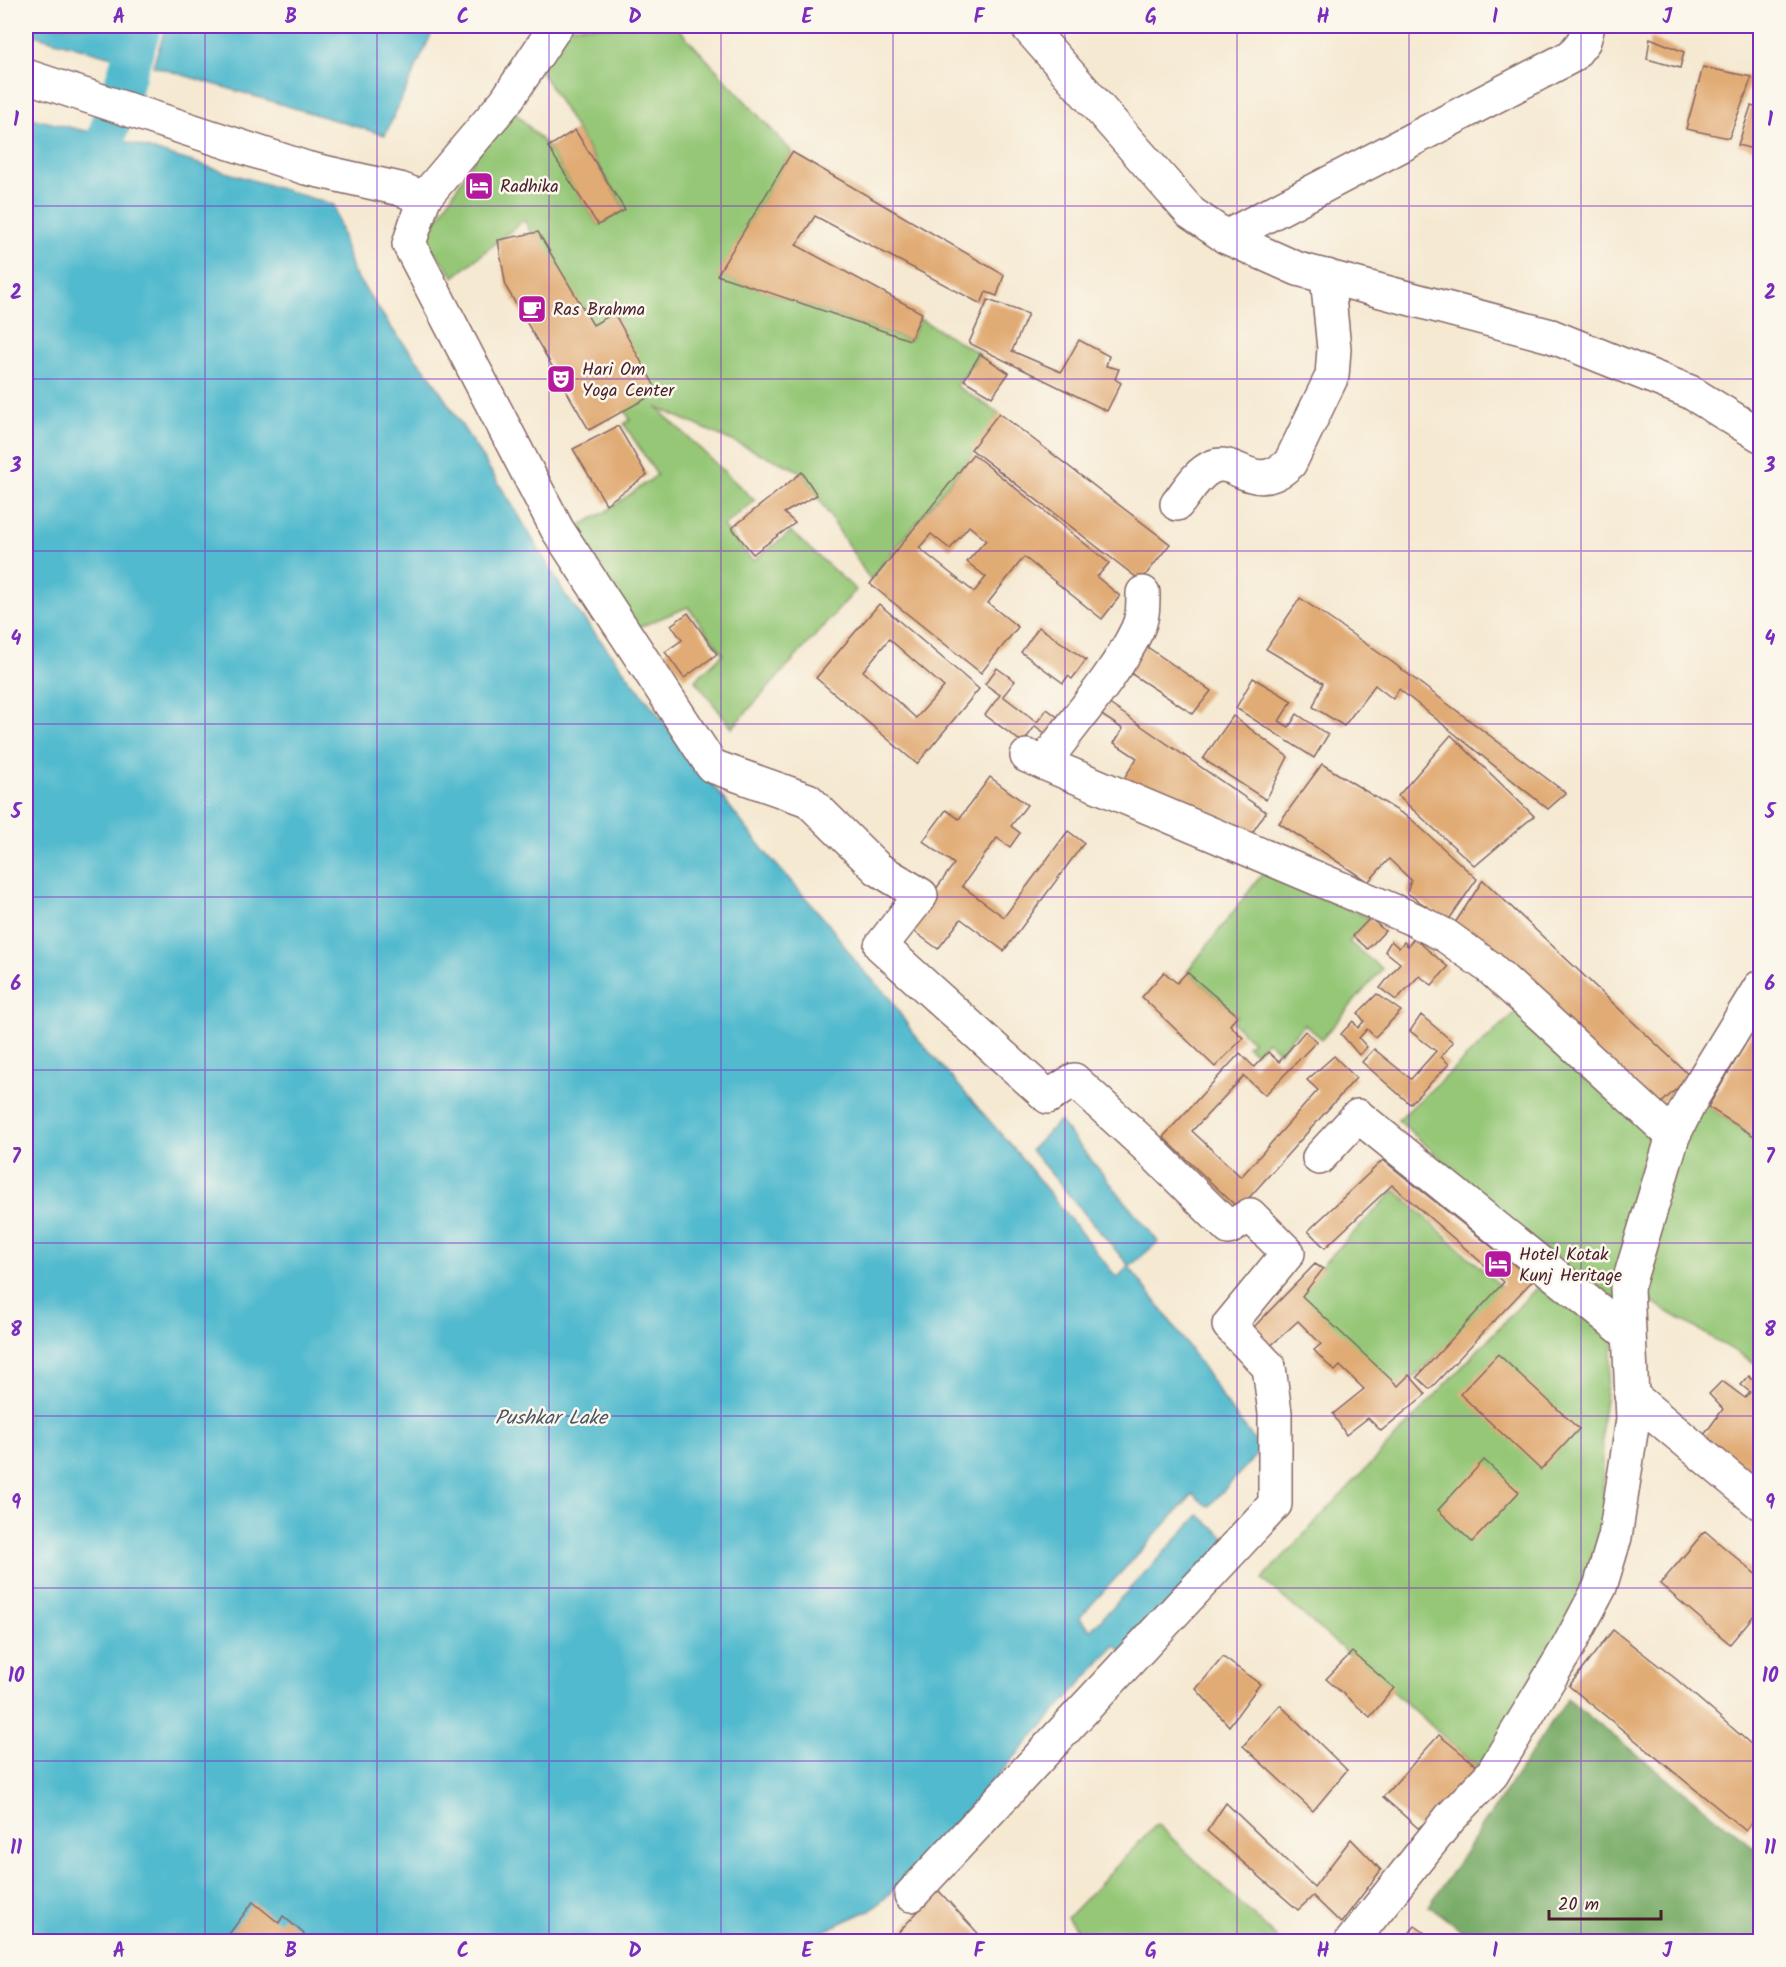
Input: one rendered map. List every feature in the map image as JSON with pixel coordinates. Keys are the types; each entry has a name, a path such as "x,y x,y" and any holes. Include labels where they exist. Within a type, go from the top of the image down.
{"street":[{"path":"556,26 506,101 412,194 409,244 557,529 712,766 808,800 878,869 921,895 882,946 1048,1097 1074,1080 1145,1145 1229,1228 1250,1215 1288,1253 1229,1325 1269,1366 1275,1413 1275,1504 911,1895"},
{"path":"1028,26 1191,213 1226,237 1298,269 1551,336 1690,392 1761,435"},
{"path":"1226,237 1572,56 1584,41 1587,26"},
{"path":"26,76 306,168 412,194"},
{"path":"1177,504 1200,474 1213,466 1225,466 1248,476 1264,477 1280,473 1290,463 1332,375 1334,349 1327,276"},
{"path":"1143,593 1143,610 1138,628 1122,656 1036,760 1413,919 1446,936 1489,967 1673,1136"},
{"path":"1352,1941 1450,1818 1492,1774 1590,1609 1600,1587 1615,1537 1633,1419 1627,1288 1673,1136 1692,1098 1761,987"},
{"path":"1319,1158 1358,1116 1628,1334"},
{"path":"1631,1395 1761,1503"}],"green space":[{"path":"567,26 676,26 792,152 718,275 910,340 920,319 980,354 956,386 999,413 973,454 870,580 802,472 656,407 755,501 723,526 753,561 791,532 856,590 732,728 695,680 723,654 688,607 632,630 571,530 605,512 657,475 624,424 630,420 524,220 454,277 425,239 508,105 548,147 598,225 625,210 538,66"},
{"path":"1263,873 1370,918 1349,942 1382,969 1322,1039 1304,1024 1279,1052 1267,1041 1255,1053 1247,1046 1252,1041 1232,1022 1237,1015 1187,972"},
{"path":"1516,1012 1667,1138 1624,1269 1602,1419 1606,1603 1488,1775 1262,1579 1558,1265 1398,1120"},
{"path":"1695,1099 1760,1140 1760,1366 1629,1289"},
{"path":"1395,1190 1505,1290 1399,1391 1294,1294"},
{"path":"1567,1699 1760,1852 1760,1941 1476,1941 1429,1906"},
{"path":"1157,1824 1280,1941 1063,1941 1076,1928 1067,1918"}],"water":[{"path":"26,26 129,26 116,58 26,33"},
{"path":"164,26 435,26 385,135 153,66 166,27"},
{"name":"Pushkar Lake","path":"26,117 107,136 334,205 352,270 395,333 431,377 516,511 566,596 764,851 827,922 859,966 889,997 912,1032 1020,1156 1117,1278 1129,1266 1031,1150 1059,1121 1148,1229 1158,1242 1129,1267 1205,1370 1260,1451 1208,1507 1193,1494 1079,1618 1091,1630 1199,1515 1229,1541 1126,1655 1115,1645 905,1879 874,1908 801,1941 26,1942"}],"building":[{"path":"1650,38 1684,52 1680,68 1647,59"},
{"path":"1703,67 1752,77 1729,138 1686,129"},
{"path":"1751,106 1760,109 1760,151 1738,145"},
{"path":"575,130 625,210 598,225 548,147"},
{"path":"792,152 1004,275 997,296 986,292 981,304 815,216 796,245 922,313 910,340 717,275"},
{"path":"538,232 593,325 614,313 658,392 589,430 506,287 498,240"},
{"path":"988,300 1028,314 1012,351 1061,372 1079,340 1109,356 1106,366 1119,369 1115,379 1121,383 1107,411 969,343"},
{"path":"980,354 1009,373 992,397 964,380"},
{"path":"999,413 1170,544 1141,581 971,449"},
{"path":"618,426 647,475 606,504 573,449"},
{"path":"973,454 1109,563 1097,577 1120,596 1102,619 1024,557 988,603 1018,627 981,673 870,584","holes":["969,526 986,540 967,562 986,577 974,592 919,548 931,534 950,549"]},
{"path":"802,472 817,495 784,513 795,523 753,554 732,528"},
{"path":"1300,598 1392,662 1566,793 1548,809 1399,689 1393,699 1375,685 1344,726 1313,707 1323,683 1266,649"},
{"path":"879,604 979,689 917,764 816,678","holes":["889,639 944,687 916,718 863,671"]},
{"path":"688,613 717,654 684,678 665,652 682,640 671,625"},
{"path":"1039,627 1086,660 1072,679 1068,676 1063,683 1021,652"},
{"path":"1143,644 1211,691 1193,714 1127,671"},
{"path":"997,668 1015,681 1003,696 1037,722 1047,709 1064,722 1052,738 1035,726 1023,743 985,715 1000,695 985,684"},
{"path":"1253,678 1292,701 1279,721 1289,727 1297,714 1328,735 1314,758 1236,708"},
{"path":"1108,703 1266,812 1244,845 1116,791 1137,758 1114,743 1123,729 1100,714"},
{"path":"1233,716 1288,757 1266,800 1203,759"},
{"path":"1451,735 1534,816 1475,866 1398,796"},
{"path":"1322,764 1411,819 1477,879 1448,921 1407,893 1411,880 1389,859 1368,882 1279,823"},
{"path":"990,777 1027,805 1011,826 1020,833 1010,847 997,838 962,886 1004,917 1068,831 1084,843 1004,951 961,919 938,949 904,924 931,896 954,864 923,841 946,810 959,819"},
{"path":"1483,880 1690,1076 1654,1110 1455,923"},
{"path":"1370,918 1385,931 1368,949 1353,936"},
{"path":"1414,938 1448,967 1432,985 1419,976 1396,1000 1380,988 1400,963 1385,951 1391,941 1399,948 1404,942 1408,946"},
{"path":"1164,972 1177,983 1187,972 1237,1015 1230,1025 1243,1038 1215,1067 1142,997"},
{"path":"1377,994 1401,1011 1375,1037 1367,1029 1359,1038 1367,1047 1359,1055 1341,1034 1353,1021 1358,1028 1364,1021 1358,1013"},
{"path":"1421,1015 1453,1042 1441,1057 1449,1064 1410,1104 1362,1062 1374,1049 1411,1079 1436,1051 1410,1031"},
{"path":"1760,1019 1760,1140 1708,1107"},
{"path":"1305,1031 1317,1041 1265,1095 1244,1076 1192,1131 1241,1177 1318,1090 1307,1080 1334,1056 1356,1078 1239,1209 1163,1137 1240,1053 1254,1067 1268,1052 1279,1062"},
{"name":"Hotel Kotak Kunj Heritage","path":"1383,1160 1533,1280 1430,1389 1417,1377 1504,1282 1392,1185 1325,1248 1308,1231"},
{"path":"1315,1264 1323,1269 1302,1296 1398,1386 1409,1375 1426,1394 1381,1431 1368,1418 1346,1435 1333,1414 1364,1389 1340,1366 1335,1371 1324,1361 1314,1350 1321,1344 1298,1321 1266,1350 1249,1332"},
{"path":"1498,1354 1579,1429 1541,1470 1460,1394"},
{"path":"1749,1376 1756,1384 1760,1376 1760,1484 1704,1435 1723,1409 1709,1394 1722,1381 1745,1398 1750,1392 1741,1385"},
{"path":"1484,1460 1519,1492 1472,1542 1438,1510"},
{"path":"1705,1531 1760,1578 1760,1608 1730,1644 1660,1584"},
{"path":"1613,1630 1676,1679 1760,1752 1760,1811 1746,1831 1569,1686"},
{"path":"1352,1652 1394,1688 1370,1717 1326,1679"},
{"path":"1223,1657 1260,1684 1229,1726 1196,1689"},
{"path":"1280,1705 1347,1770 1313,1811 1243,1746"},
{"path":"1439,1735 1488,1775 1418,1828 1383,1797"},
{"path":"1226,1803 1314,1887 1351,1839 1381,1870 1341,1923 1313,1896 1298,1910 1207,1831"},
{"path":"938,1890 986,1942 899,1942 894,1937"},
{"path":"253,1902 279,1923 283,1916 304,1934 299,1942 223,1942"},
{"path":"1415,1926 1438,1942 1402,1942"}],"waterway":[{"path":"107,136 142,26"}],"place":[{"name":"Radhika","path":"479,186"},
{"name":"Ras Brahma","path":"532,309"},
{"name":"Hari Om Yoga Center","path":"561,379"},
{"name":"Hotel Kotak Kunj Heritage","path":"1498,1264"}]}
